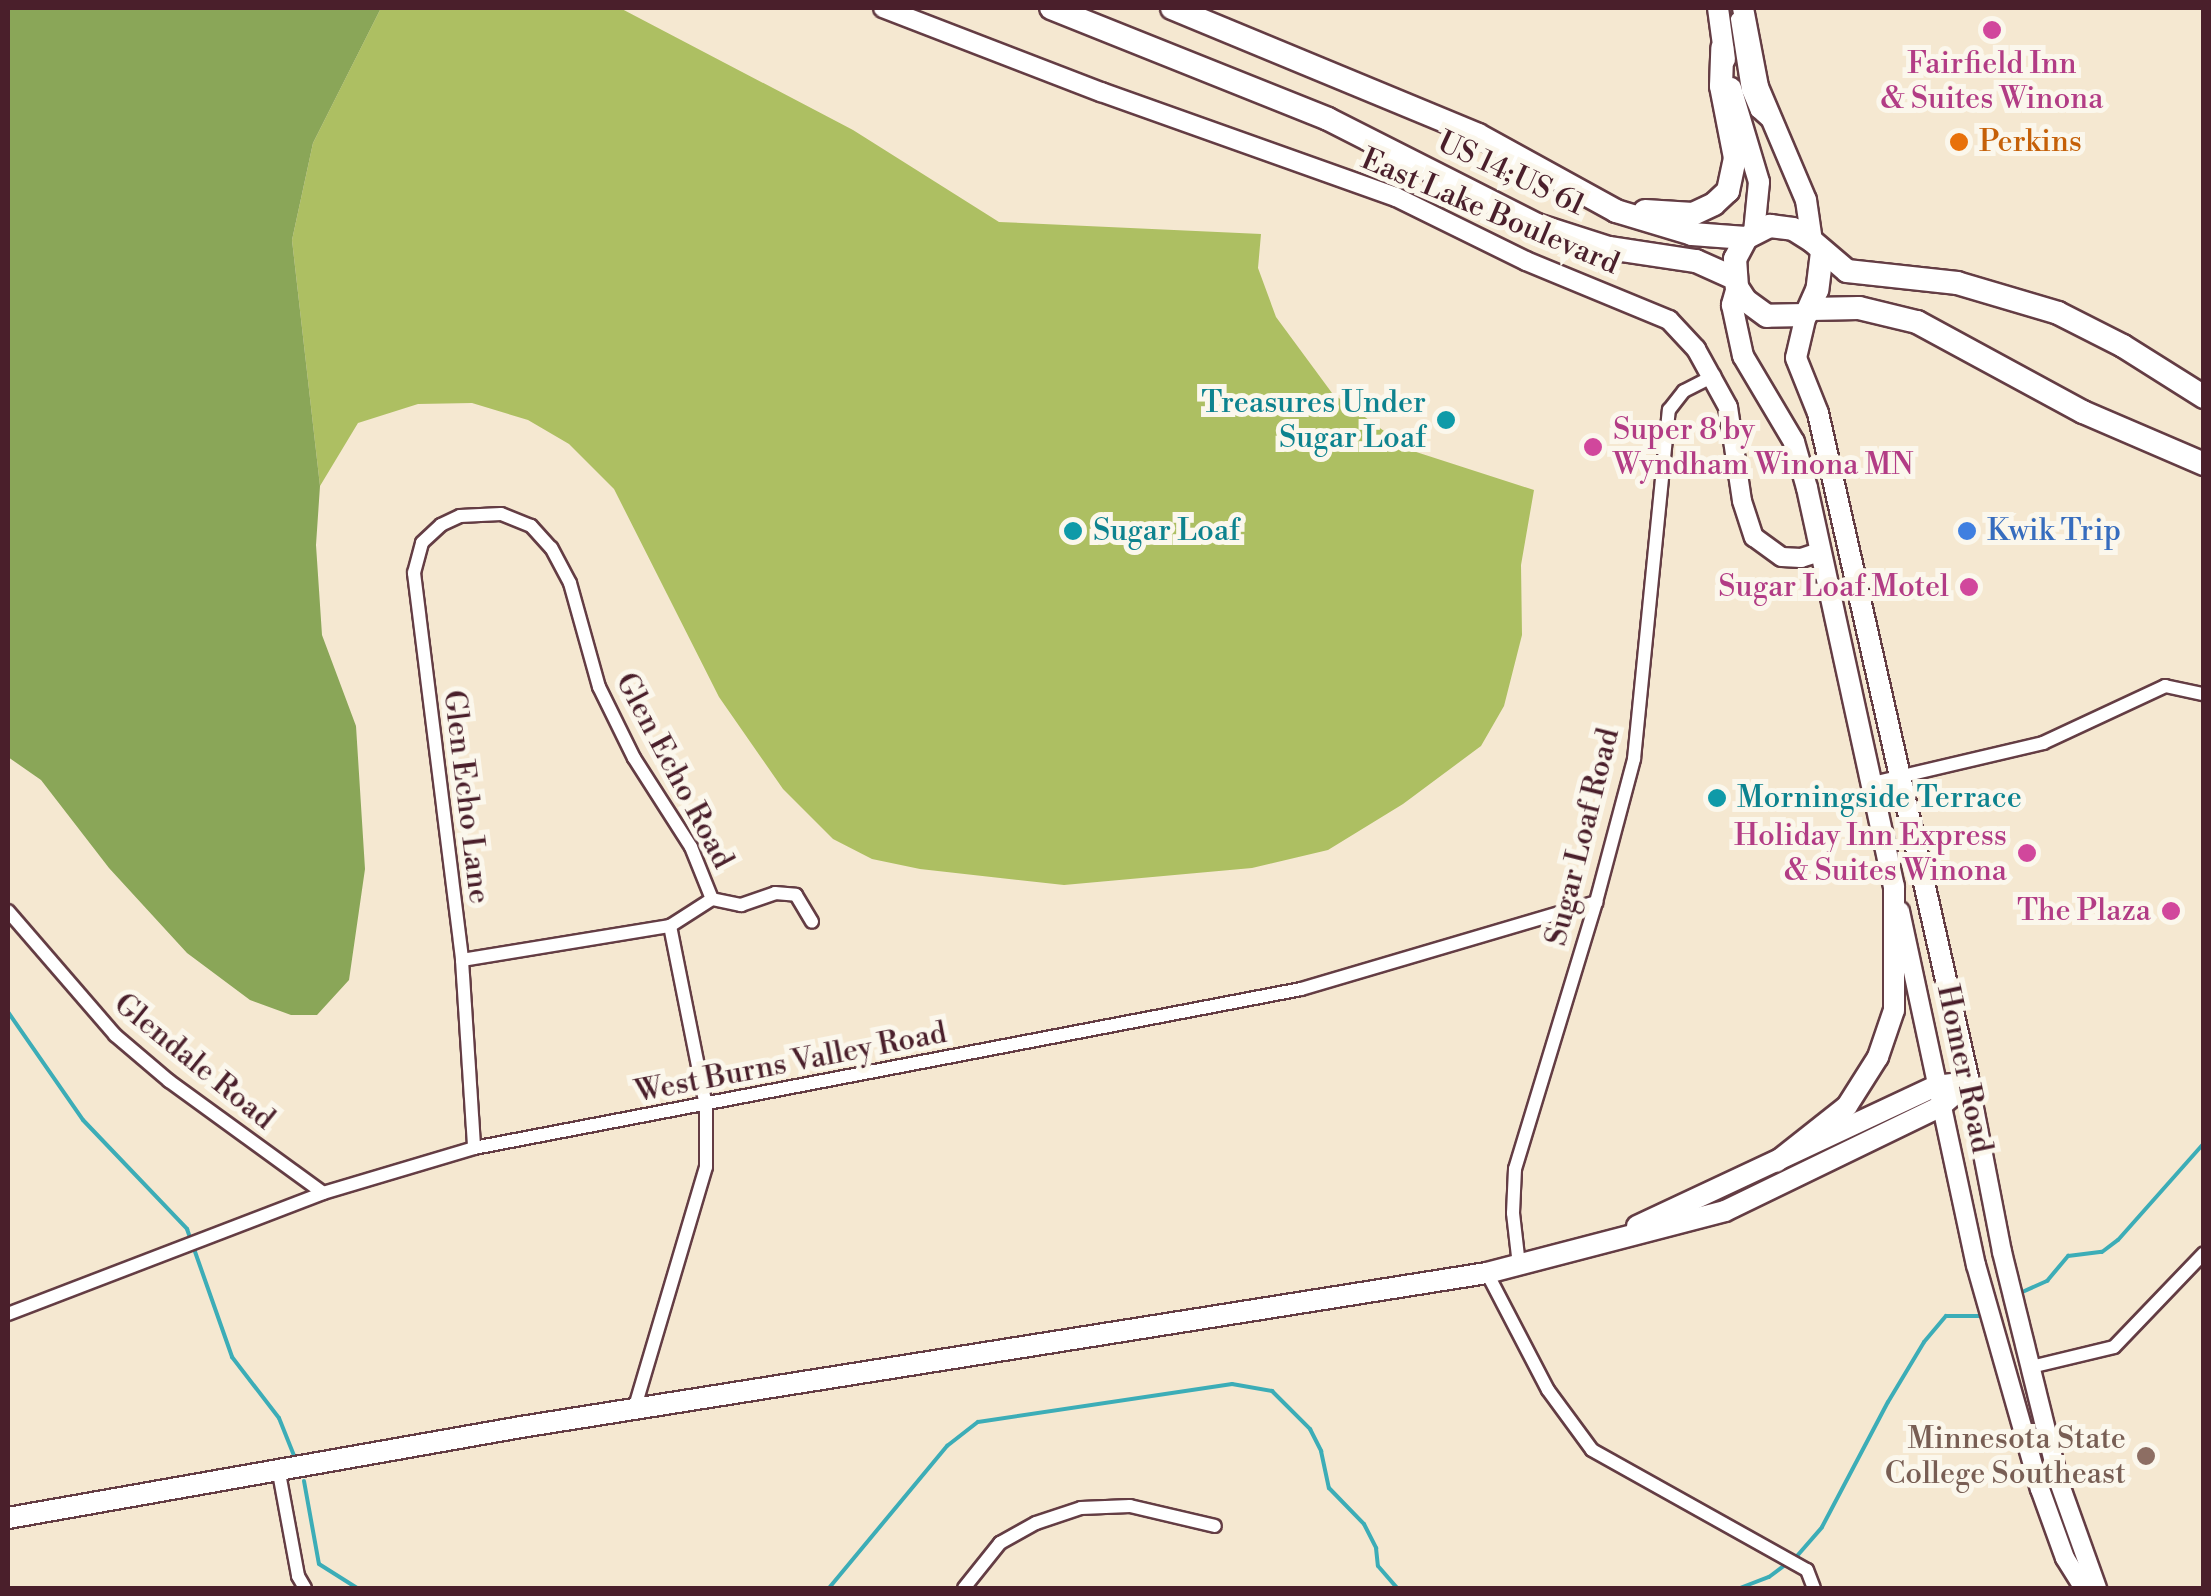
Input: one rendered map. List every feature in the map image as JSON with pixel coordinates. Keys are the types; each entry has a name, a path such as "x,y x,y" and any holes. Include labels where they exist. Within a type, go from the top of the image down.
{"highway":[{"name":"US 14;US 61","path":"1051,8 1328,119 1538,225 1609,248 1696,260 1736,282 1746,301 1767,316 1860,308 1917,322 2134,437 2204,464"},
{"name":"US 14;US 61","path":"1172,8 1478,134 1578,192 1653,225 1750,235 1786,228 1857,274 1934,279 2024,300 2091,328 2204,398"},
{"path":"1578,192 1642,210 1681,215 1703,210 1722,197 1731,183 1734,158 1721,86 1722,48"},
{"path":"1736,282 1735,258 1750,235"},
{"path":"1808,312 1817,246"}],"main road":[{"path":"1718,8 1722,48 1759,182 1750,235"},
{"path":"1739,8 1770,123 1806,200 1817,246"},
{"name":"Homer Road","path":"1736,282 1732,305 1743,356 1794,442 1894,886"},
{"name":"Homer Road","path":"1808,312 1796,358 1818,414 1968,1082"},
{"path":"1776,1162 1847,1106 1878,1057 1894,1010 1894,886"},
{"path":"8,1518 634,1410 1488,1273 1725,1211 1968,1082"},
{"path":"1580,1252 1776,1162 1939,1096"}],"street":[{"name":"East Lake Boulevard","path":"882,8 1428,210 1526,261 1669,320 1714,376 1728,407 1742,501 1754,537 1782,557 1800,558 1819,552"},
{"name":"Sugar Loaf Road","path":"1519,1266 1513,1213 1515,1169 1596,902 1634,759 1669,410 1684,390 1714,376"},
{"name":"Glen Echo Road","path":"501,514 531,526 551,548 570,583 599,687 634,758 691,847 712,899 670,926"},
{"name":"Glen Echo Lane","path":"474,1148 462,960 414,573 422,544 441,524 460,516 501,514"},
{"path":"1873,784 2040,744 2166,686 2204,694"},
{"name":"Homer Road","path":"1894,886 1976,1265 2046,1506 2065,1558 2084,1588"},
{"path":"712,899 741,905 775,892 796,896 812,922"},
{"name":"West Burns Valley Road","path":"8,1314 322,1193 474,1148 1300,990 1596,902"},
{"name":"Glendale Road","path":"8,911 115,1035 168,1081 322,1193"},
{"path":"462,960 670,926 706,1106 706,1167 634,1410"},
{"name":"Homer Road","path":"1968,1082 2002,1252 2059,1482 2098,1588"},
{"path":"2030,1367 2114,1346 2204,1254"},
{"path":"1488,1273 1548,1390 1592,1450 1807,1570 1814,1588"},
{"path":"279,1472 298,1576 304,1588"},
{"path":"964,1588 1000,1543 1036,1523 1081,1508 1130,1506 1215,1526"}],"green space":[{"path":"8,8 381,8 313,143 292,240 320,486 316,545 322,635 356,726 365,869 349,980 317,1015 291,1015 250,1000 187,953 109,868 41,780 8,757"},
{"path":"381,8 620,8 853,130 999,222 1261,234 1258,268 1276,317 1332,393 1410,450 1534,490 1521,565 1522,635 1504,706 1481,746 1403,804 1328,850 1252,868 1064,885 920,869 872,859 833,839 783,789 719,697 614,489 569,444 528,420 472,403 418,404 358,423 320,486 292,240 313,143"}],"waterway":[{"path":"8,1012 83,1120 187,1229 232,1357 279,1418 295,1458"},
{"path":"2020,1293 2047,1281 2068,1256 2102,1252 2118,1240 2204,1143"},
{"path":"1740,1588 1769,1577 1797,1556 1822,1527 1888,1402 1924,1342 1946,1316 1982,1316"},
{"path":"829,1588 947,1446 978,1422 1232,1384 1272,1391 1310,1429 1321,1451 1329,1488 1364,1524 1376,1548 1378,1566 1397,1588"},
{"path":"304,1481 319,1564 357,1588"}],"place":[{"name":"Fairfield Inn & Suites Winona","path":"1992,30"},
{"name":"Perkins","path":"1959,142"},
{"name":"Treasures Under Sugar Loaf","path":"1446,420"},
{"name":"Super 8 by Wyndham Winona MN","path":"1593,447"},
{"name":"Sugar Loaf","path":"1073,531"},
{"name":"Kwik Trip","path":"1967,531"},
{"name":"Sugar Loaf Motel","path":"1969,587"},
{"name":"Morningside Terrace","path":"1717,798"},
{"name":"Holiday Inn Express & Suites Winona","path":"2027,853"},
{"name":"The Plaza","path":"2171,911"},
{"name":"Minnesota State College Southeast","path":"2146,1456"}]}
